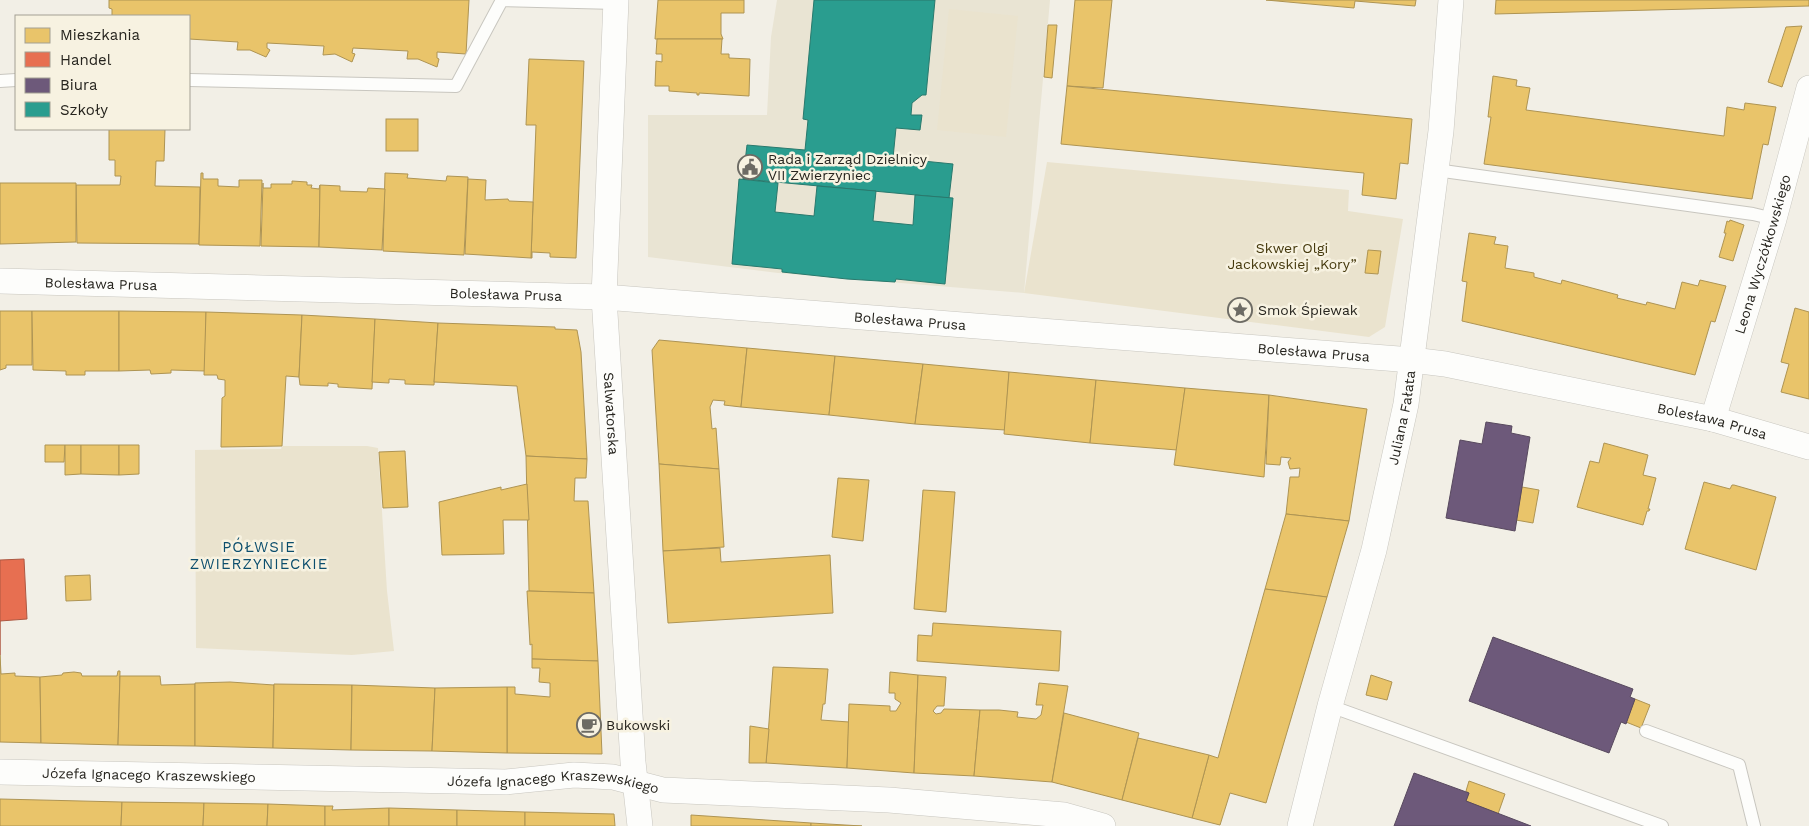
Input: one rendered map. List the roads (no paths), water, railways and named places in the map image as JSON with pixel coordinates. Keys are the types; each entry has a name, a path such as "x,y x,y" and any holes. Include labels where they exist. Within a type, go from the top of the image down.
{"street":[{"name":"Juliana Fałata","path":"1300,826 1330,706 1374,550 1406,404 1436,170 1451,0"},
{"name":"Salwatorska","path":"616,1 604,297 635,784 640,826"},
{"name":"Leona Wyczółkowskiego","path":"1713,419 1774,219 1809,88"},
{"name":"Bolesława Prusa","path":"0,281 604,297 1412,360 1445,364 1713,419 1809,447"},
{"name":"Józefa Ignacego Kraszewskiego","path":"0,772 506,782 574,775 613,777 663,790 889,800 1064,815 1103,826"}],"lane":[{"path":"190,80 456,86 502,0 616,1"},
{"path":"0,81 15,80"},
{"path":"1436,170 1753,214 1774,219"},
{"path":"1330,706 1662,826"},
{"path":"1646,731 1739,765 1754,826"}],"place":[{"name":"Rada i Zarząd Dzielnicy VII Zwierzyniec","path":"750,167"},
{"name":"Smok Śpiewak","path":"1240,310"},
{"name":"Bukowski","path":"589,725"}],"district":[{"name":"PÓŁWSIE ZWIERZYNIECKIE","path":"259,556"}],"park label":[{"name":"Skwer Olgi Jackowskiej „Kory”","path":"1292,256"}]}
